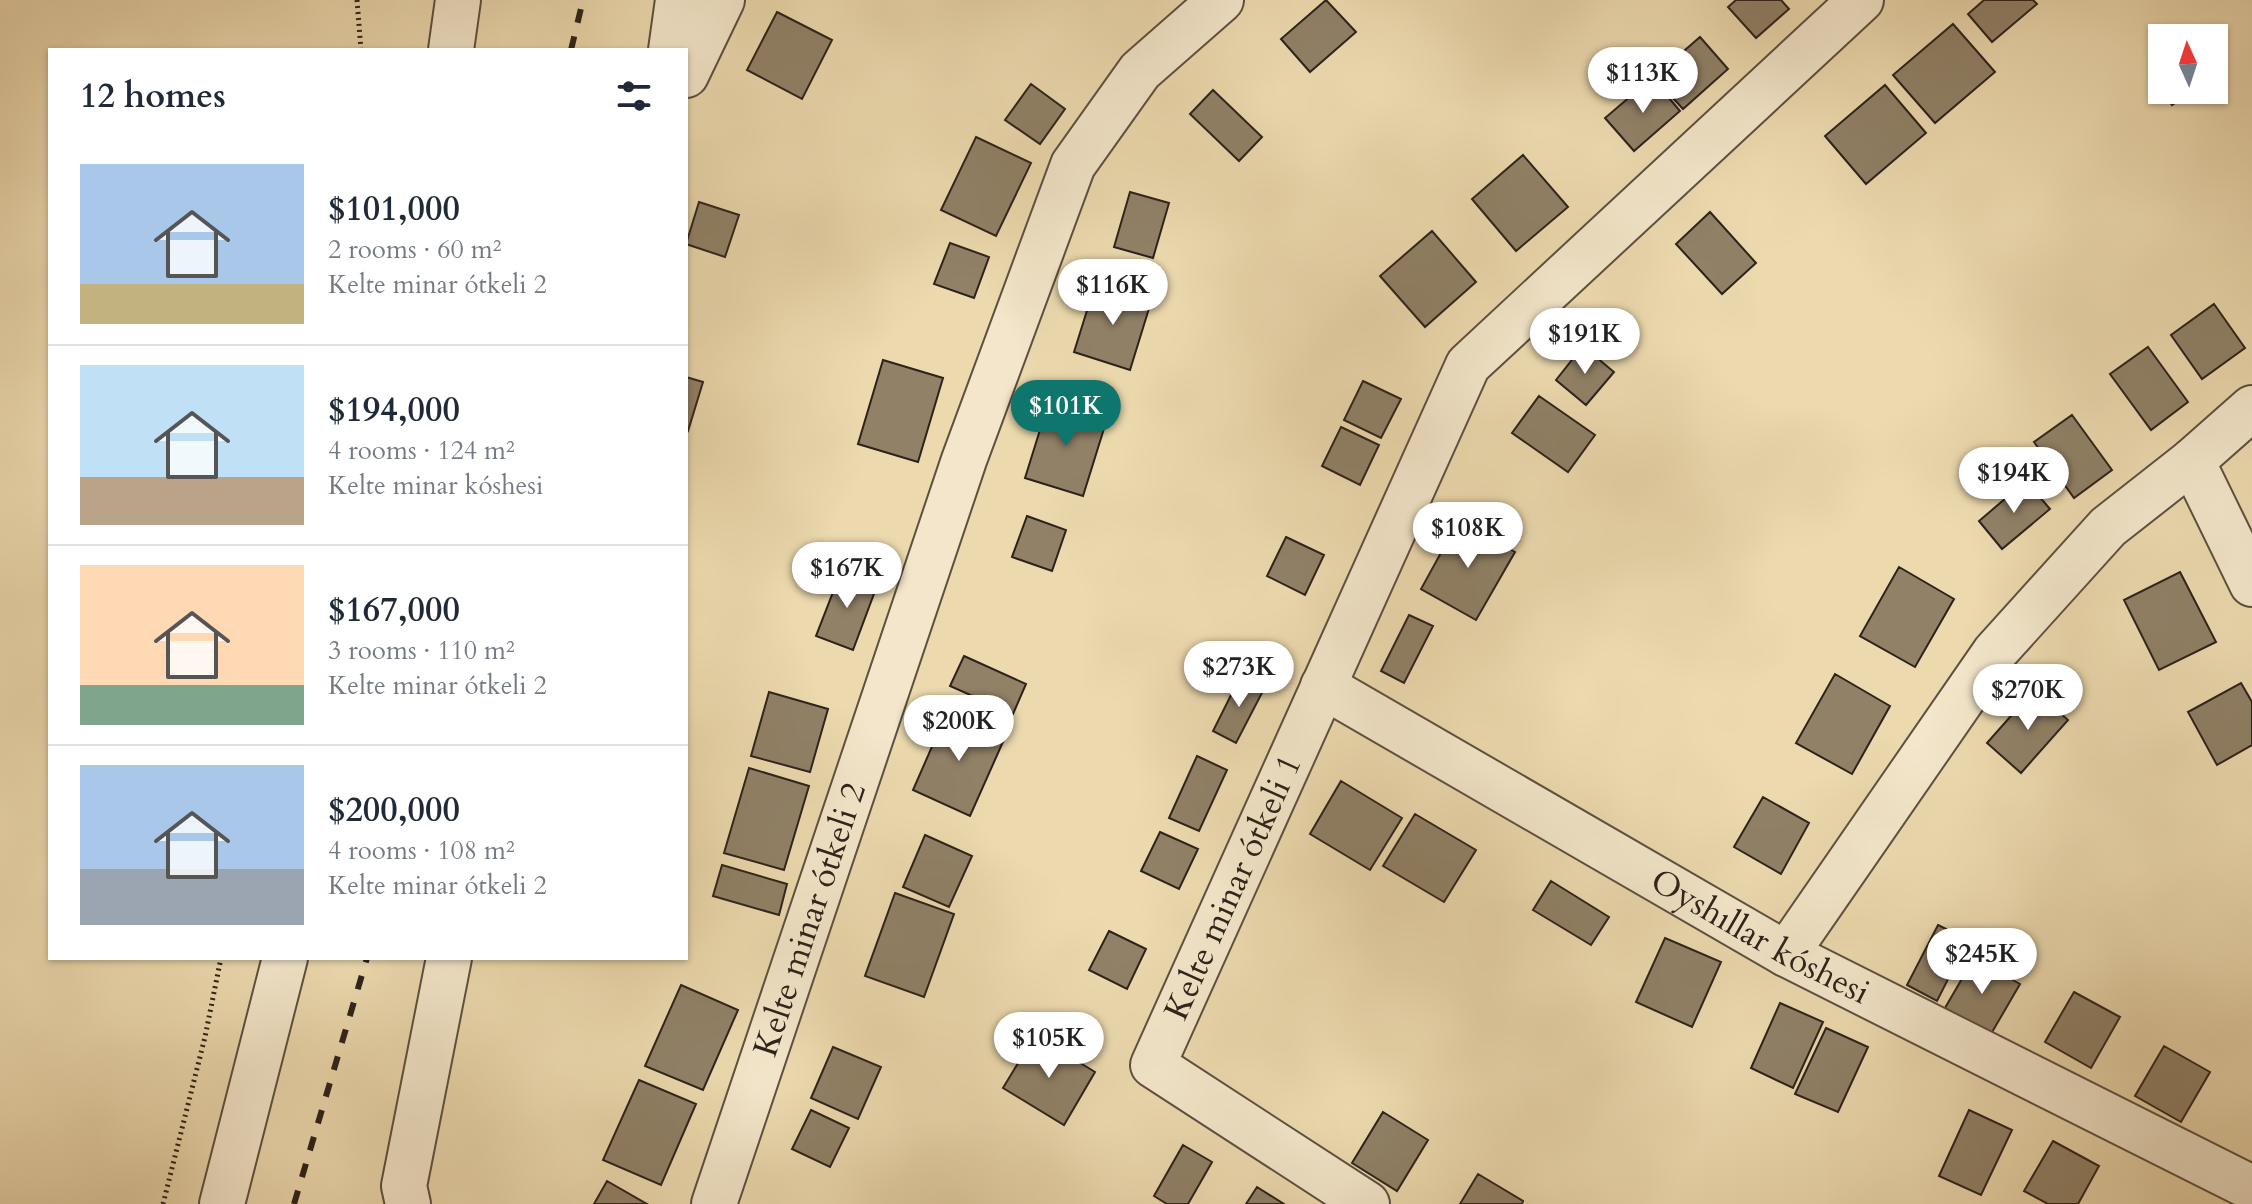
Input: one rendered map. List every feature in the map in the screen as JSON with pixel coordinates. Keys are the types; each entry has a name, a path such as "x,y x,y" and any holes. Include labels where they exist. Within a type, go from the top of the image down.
{"street":[{"path":"451,48 458,0"},
{"path":"671,48 678,0"},
{"path":"688,71 722,0"},
{"name":"Kelte minar ótkeli 2","path":"714,1204 964,460 1073,165 1140,71 1221,0"},
{"name":"Kelte minar ótkeli 1","path":"1367,1204 1153,1065 1468,365 1861,0"},
{"path":"1786,954 1995,652 2108,527 2192,461 2252,408"},
{"path":"2192,461 2252,584"},
{"name":"Oyshıllar kóshesi","path":"1323,686 1786,954 2252,1188"},
{"path":"222,1204 284,960"},
{"path":"408,1204 404,1186 449,960"}],"path":[{"path":"357,0 361,48"},
{"path":"163,1204 205,1037 221,960"}],"building":[{"path":"1326,0 1356,32 1310,72 1281,39"},
{"path":"1736,0 1781,0 1789,9 1756,38 1728,7"},
{"path":"1984,0 2033,0 2037,4 1992,42 1968,14"},
{"path":"777,12 832,40 802,99 747,70"},
{"path":"1953,24 1995,72 1935,123 1893,75"},
{"path":"1700,37 1728,69 1683,109 1654,77"},
{"path":"1652,78 1680,111 1634,151 1605,118"},
{"path":"1031,84 1065,109 1040,144 1005,120"},
{"path":"1885,85 1926,133 1866,184 1825,136"},
{"path":"1213,90 1262,137 1239,161 1190,114"},
{"path":"976,137 1031,163 996,236 941,210"},
{"path":"1523,155 1568,207 1516,251 1472,199"},
{"path":"1130,192 1169,203 1153,258 1114,247"},
{"path":"699,202 739,215 725,257 688,245"},
{"path":"1710,212 1756,263 1722,294 1676,244"},
{"path":"1432,231 1476,282 1425,327 1380,276"},
{"path":"950,243 989,257 974,298 934,284"},
{"path":"1095,285 1151,302 1130,370 1074,352"},
{"path":"2214,304 2245,348 2202,379 2171,335"},
{"path":"1583,346 1614,372 1586,405 1556,380"},
{"path":"2148,347 2188,402 2151,430 2110,374"},
{"path":"883,360 943,378 918,462 858,444"},
{"path":"688,378 703,382 688,431"},
{"path":"1363,381 1401,399 1381,438 1344,420"},
{"path":"1539,396 1595,435 1568,472 1512,433"},
{"path":"1049,401 1107,419 1083,496 1025,478"},
{"path":"2072,415 2112,470 2074,498 2034,442"},
{"path":"1341,427 1379,445 1360,485 1322,466"},
{"path":"2026,481 2050,509 2002,549 1979,521"},
{"path":"1027,516 1066,530 1052,571 1012,557"},
{"path":"1459,520 1515,552 1476,620 1421,589"},
{"path":"1286,537 1324,555 1305,595 1267,576"},
{"path":"1899,567 1954,599 1915,667 1860,636"},
{"path":"842,569 878,583 853,650 816,636"},
{"path":"2180,572 2216,642 2159,670 2124,600"},
{"path":"1409,615 1433,626 1404,683 1381,671"},
{"path":"964,656 1026,684 1013,714 950,686"},
{"path":"1835,674 1890,706 1852,774 1796,743"},
{"path":"1241,675 1265,687 1236,743 1213,731"},
{"path":"2241,683 2252,702 2252,745 2217,765 2188,712"},
{"path":"2034,690 2068,720 2021,773 1987,743"},
{"path":"769,692 828,709 810,772 751,756"},
{"path":"948,710 1006,735 970,816 913,790"},
{"path":"1197,756 1227,770 1199,831 1169,818"},
{"path":"749,768 809,786 784,870 724,853"},
{"path":"1341,781 1402,818 1370,870 1310,834"},
{"path":"1763,797 1809,823 1781,874 1734,847"},
{"path":"1415,814 1476,850 1444,902 1383,866"},
{"path":"1160,832 1198,849 1179,889 1141,871"},
{"path":"925,835 972,856 949,907 903,887"},
{"path":"722,865 787,884 779,915 713,896"},
{"path":"1551,881 1609,917 1591,945 1533,910"},
{"path":"895,893 954,914 924,997 865,976"},
{"path":"1938,925 1968,940 1937,1001 1907,985"},
{"path":"1109,931 1146,949 1127,989 1089,970"},
{"path":"1665,938 1721,962 1692,1027 1636,1002"},
{"path":"1974,958 2020,984 1991,1034 1945,1008"},
{"path":"681,985 738,1010 703,1090 645,1066"},
{"path":"2074,992 2120,1017 2091,1068 2045,1042"},
{"path":"1780,1003 1823,1022 1793,1088 1751,1068"},
{"path":"1826,1028 1868,1047 1838,1112 1795,1094"},
{"path":"1035,1035 1095,1072 1064,1125 1003,1088"},
{"path":"2164,1046 2210,1072 2181,1122 2135,1096"},
{"path":"833,1047 881,1067 858,1119 811,1098"},
{"path":"639,1080 696,1104 661,1185 603,1160"},
{"path":"811,1110 849,1128 830,1167 792,1149"},
{"path":"1969,1110 2012,1130 1981,1195 1939,1176"},
{"path":"1383,1112 1428,1140 1397,1191 1352,1163"},
{"path":"2053,1141 2099,1166 2078,1204 2048,1204 2024,1191"},
{"path":"1183,1145 1212,1162 1188,1204 1167,1204 1154,1196"},
{"path":"1478,1174 1523,1201 1522,1204 1460,1204"},
{"path":"607,1181 647,1204 594,1204"},
{"path":"1257,1187 1284,1204 1246,1204"}],"railway":[{"path":"571,48 583,0"},
{"path":"294,1204 366,960"}]}
